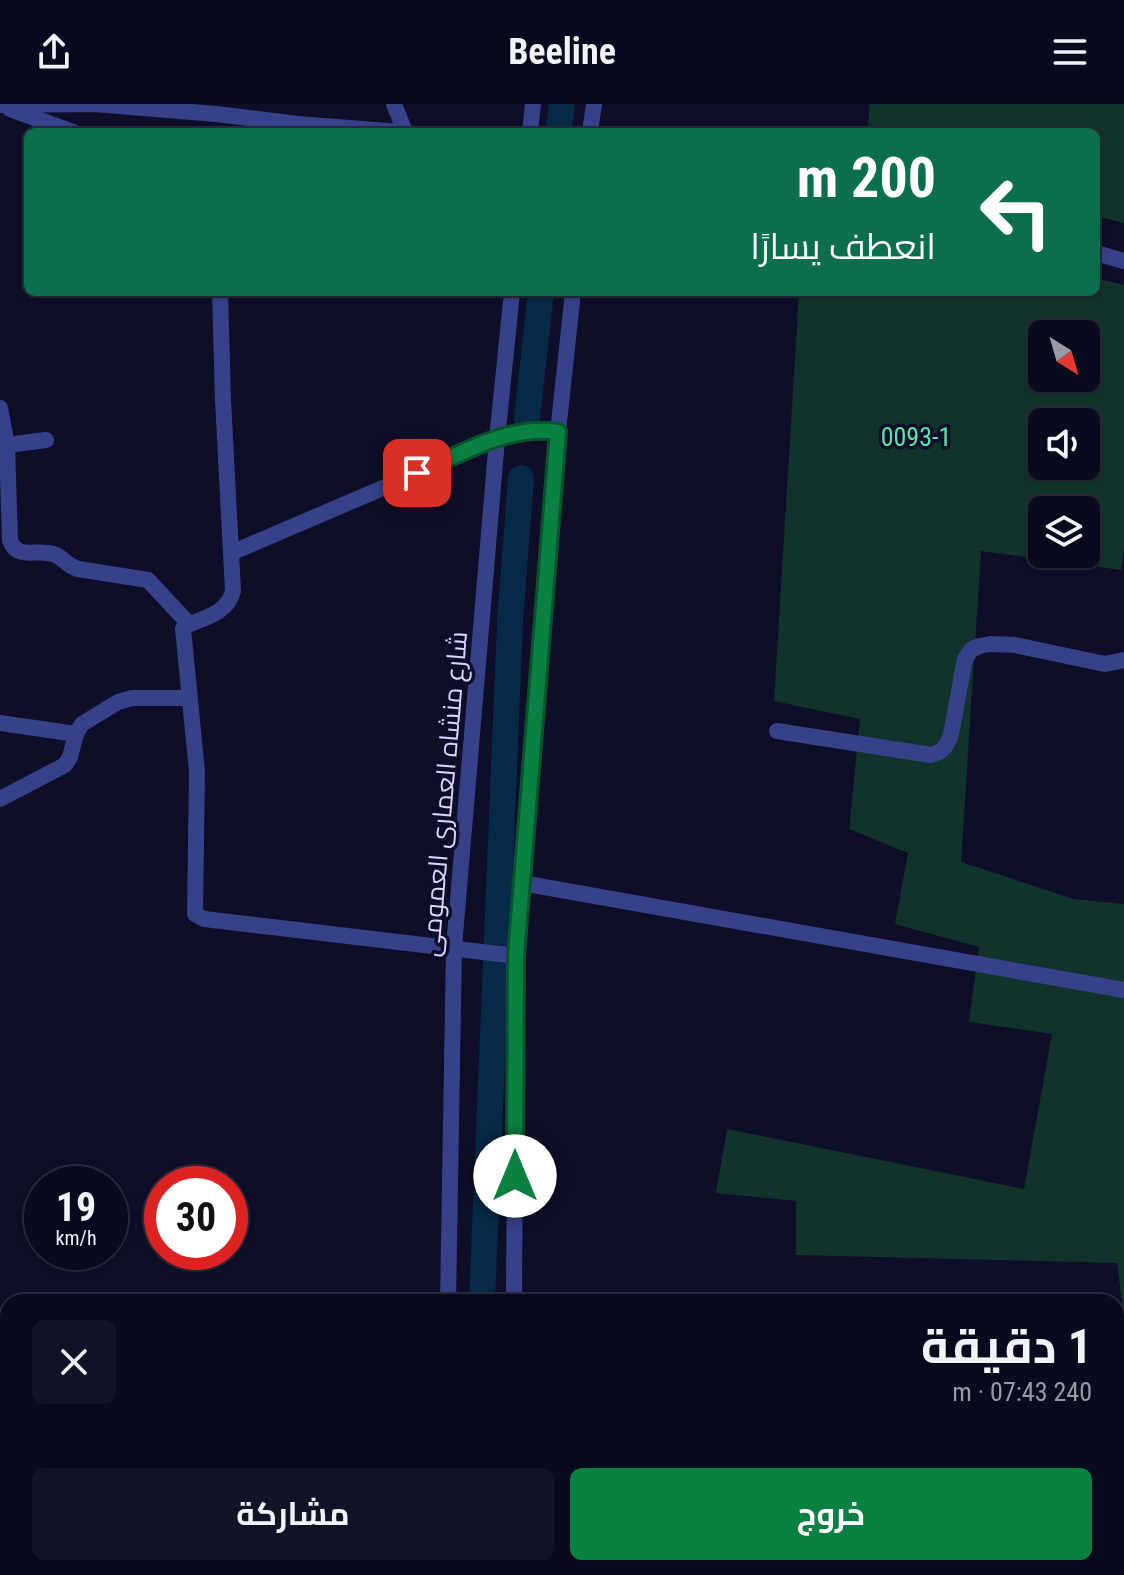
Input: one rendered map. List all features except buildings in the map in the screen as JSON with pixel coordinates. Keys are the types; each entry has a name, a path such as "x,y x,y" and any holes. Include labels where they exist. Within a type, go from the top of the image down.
{"street":[{"path":"0,107 95,104 216,114 327,128"},
{"path":"394,104 402,128"},
{"path":"530,128 533,104"},
{"path":"590,128 594,104"},
{"path":"0,107 61,128"},
{"path":"216,114 217,128"},
{"path":"1100,254 1124,261"},
{"path":"220,296 233,591 222,610 185,626 183,633 197,771 195,914 199,918 516,956"},
{"name":"شارع منشاه العمارى العمومى","path":"448,1294 454,947 512,296"},
{"path":"514,1294 516,956 558,432 573,296"},
{"path":"0,408 7,445 12,547 19,552 54,554 78,569 148,580 189,624"},
{"path":"231,553 511,433 542,429 558,432"},
{"path":"7,445 46,440"},
{"path":"777,731 931,755 939,753 947,745 965,659 971,650 979,646 1015,645 1105,664 1124,660"},
{"path":"0,799 65,765 82,724 127,698 189,698"},
{"path":"0,723 76,734"},
{"path":"522,883 1124,990"}],"green space":[{"path":"870,104 1124,104 1124,223 1100,217 1100,128 867,128"},
{"name":"0093-1","path":"1100,279 1124,285 1124,550 1121,570 1100,567 1100,496 1028,496 1028,557 981,551 961,862 1073,899 1124,904 1124,1294 1121,1294 1117,1263 796,1255 796,1201 716,1193 727,1129 1024,1189 1052,1034 969,1022 979,947 895,924 908,853 849,829 860,719 774,701 799,296 1100,296"}],"waterway":[{"path":"559,127 562,104"},
{"path":"527,418 541,296"},
{"path":"482,1294 510,622 521,478"}],"route":[{"path":"417,473 511,433 542,429 558,432 516,956 515,1176"}]}
